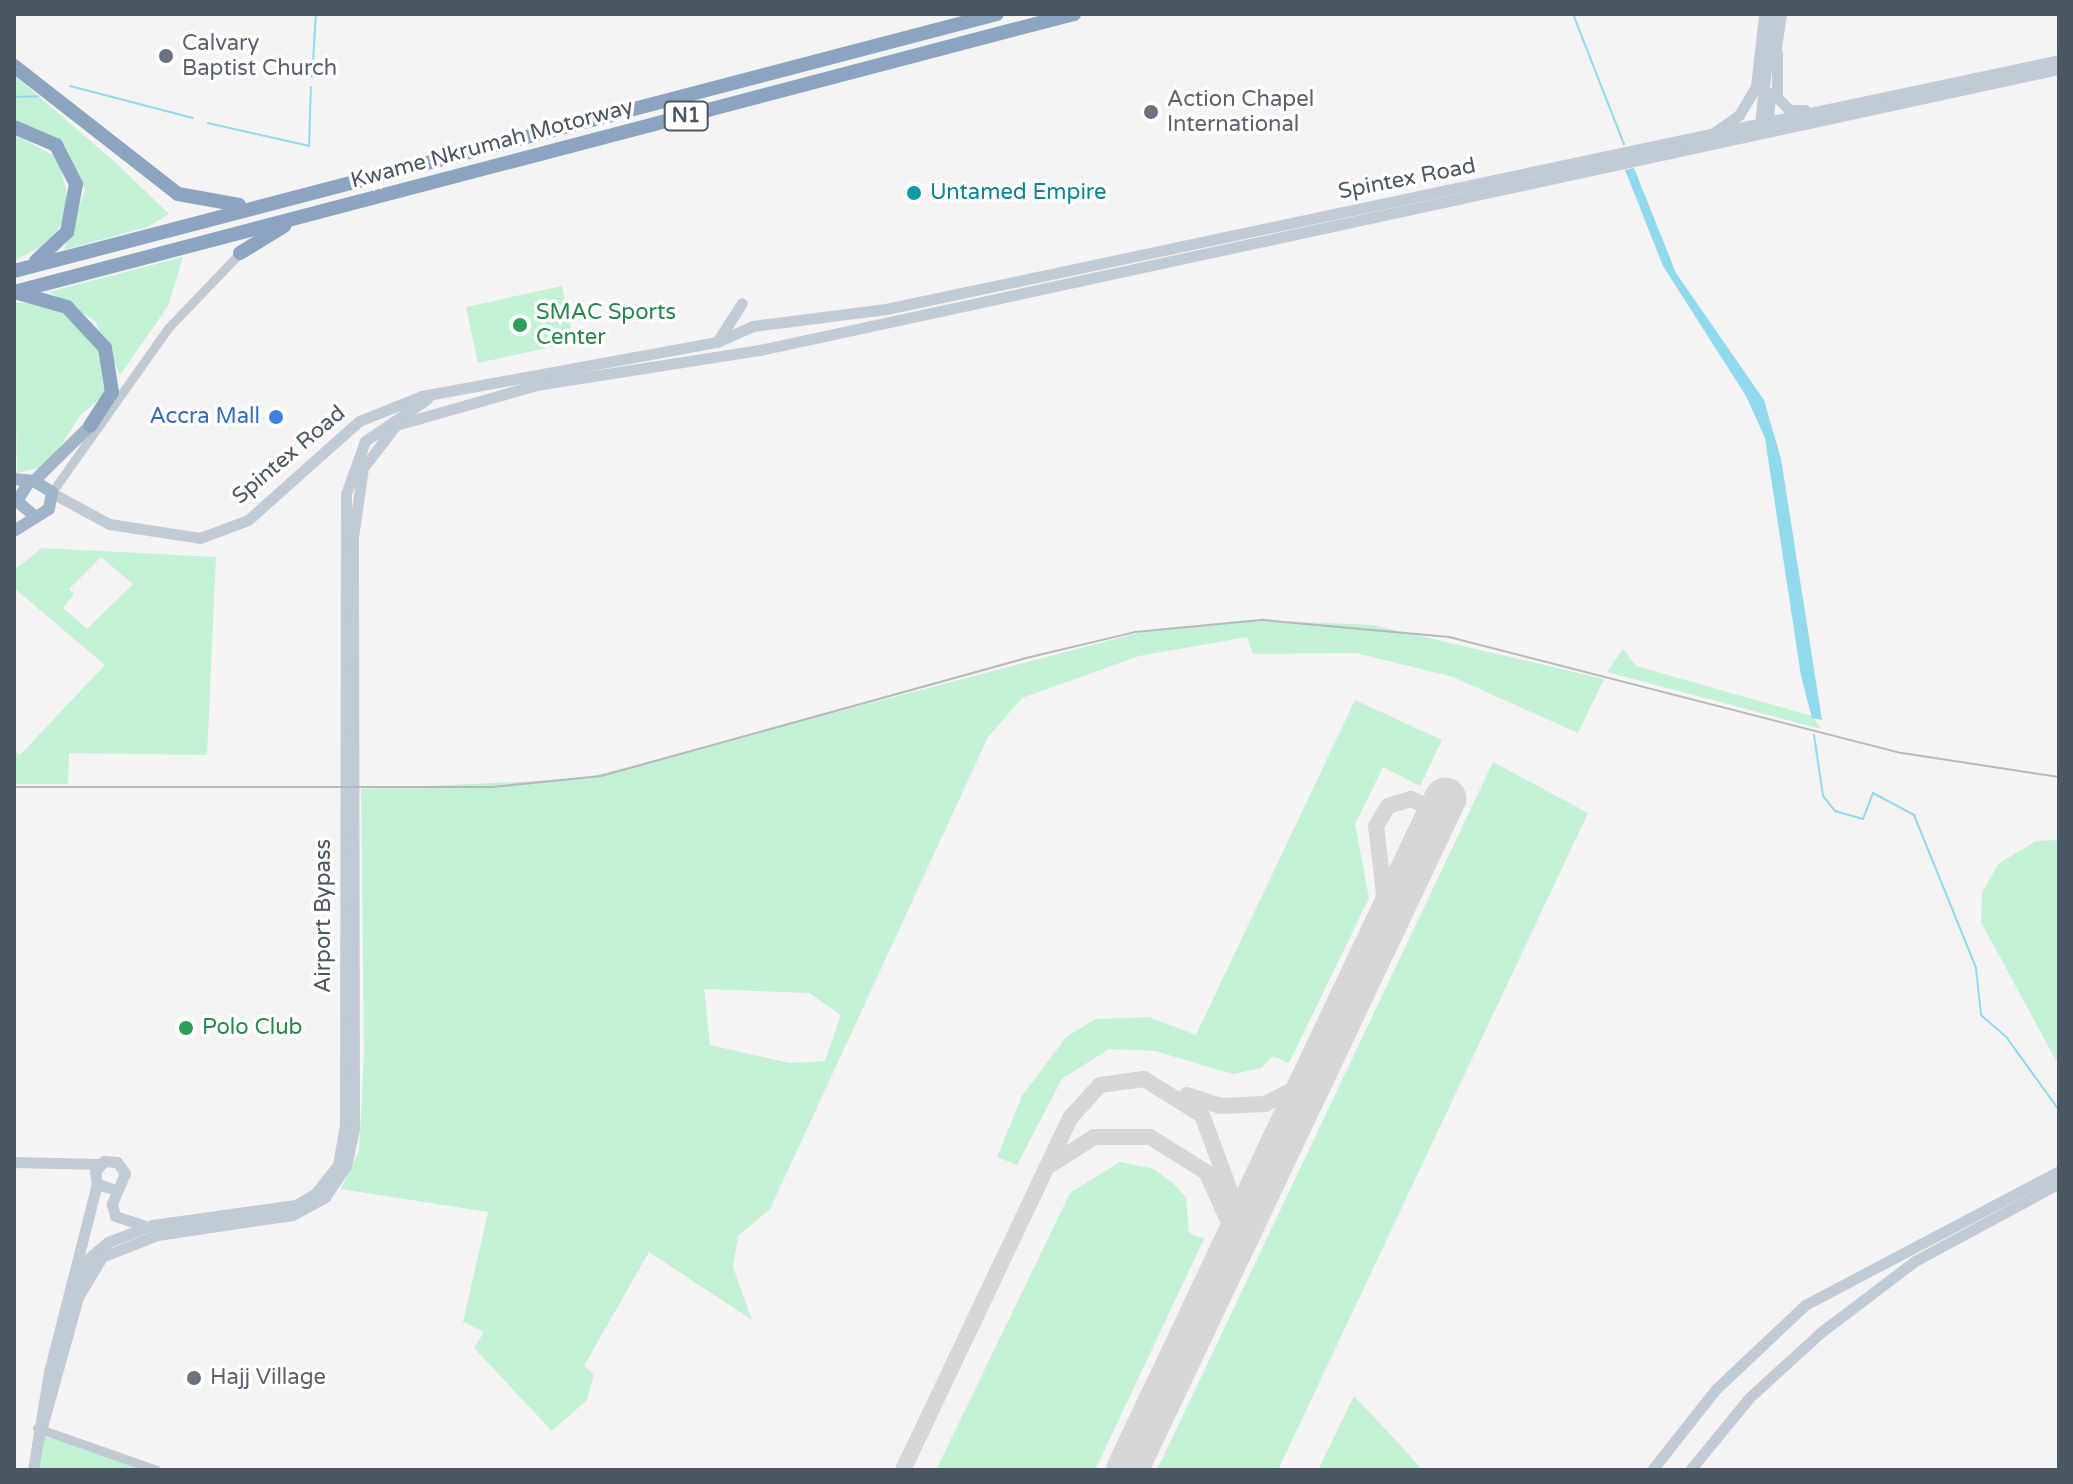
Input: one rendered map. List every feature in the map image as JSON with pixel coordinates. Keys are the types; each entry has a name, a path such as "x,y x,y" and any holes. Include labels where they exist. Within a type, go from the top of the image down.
{"highway":[{"name":"Kwame Nkrumah Motorway","path":"16,270 997,14"},
{"name":"Kwame Nkrumah Motorway","path":"14,292 1074,14"},
{"path":"14,66 186,197 217,206 275,201"},
{"path":"14,127 56,145 76,193 74,218 59,244 16,270"},
{"path":"183,227 186,197"},
{"path":"240,253 299,218"},
{"path":"14,292 67,307 105,348 112,392 90,426 32,481 17,501 34,516"},
{"path":"14,479 32,481 52,492 49,509 14,531"}],"main road":[{"path":"1710,135 1752,95 1764,14"},
{"path":"1763,131 1772,14"},
{"path":"1763,131 1781,14"},
{"path":"1777,53 1777,97 1789,110 1931,88"},
{"name":"Spintex Road","path":"52,492 109,524 200,538 248,520 368,415 438,394 717,342 762,327 886,309 1710,135 1763,131 1931,88 2059,60"},
{"name":"Spintex Road","path":"438,408 766,346 2059,69"},
{"path":"717,342 742,303"},
{"path":"762,327 766,346"},
{"path":"745,332 751,349"},
{"name":"Airport Bypass","path":"74,1295 98,1249 152,1225 296,1205 325,1185 338,1165 345,1125 346,494 365,441 390,418 438,394"},
{"name":"Airport Bypass","path":"74,1295 95,1265 119,1246 293,1215 325,1197 346,1166 354,1128 356,499 377,442 438,408"},
{"path":"14,1162 122,1167 125,1180 116,1190 119,1220 152,1225"},
{"path":"55,1164 116,1190"},
{"path":"33,1470 74,1295 99,1164"},
{"path":"1652,1470 1716,1389 1805,1305 2059,1171"},
{"path":"1690,1470 1750,1397 1820,1333 1915,1261 2059,1183"},
{"path":"1820,1333 1833,1333 1925,1263 2059,1191"}],"street":[{"path":"52,492 169,327 240,253"},
{"path":"41,1429 157,1470"}],"green space":[{"path":"14,75 117,164 169,214 147,227 64,250 85,189 62,143 14,119"},
{"path":"14,134 58,158 70,206 53,240 14,261"},
{"path":"183,257 168,306 120,375 95,321 49,292"},
{"name":"SMAC Sports Center","path":"562,286 574,342 478,363 466,307"},
{"path":"14,303 41,303 82,323 99,345 107,392 80,416 47,466 17,473"},
{"path":"42,548 216,557 207,755 69,753 68,784 14,784 14,751 20,755 105,665 14,588 14,570","holes":["101,557 133,584 87,629 63,608 74,594 69,589"]},
{"path":"1259,620 1373,625 1604,679 1578,733 1453,677 1356,653 1253,654 1247,637 1139,656 1022,698 988,737 770,1209 738,1236 733,1267 752,1320 649,1252 584,1366 594,1374 587,1400 552,1431 474,1348 484,1332 463,1322 488,1212 341,1189 359,1151 364,1054 361,789 582,779 1142,632","holes":["704,989 809,993 841,1015 825,1061 789,1063 710,1045"]},
{"path":"1623,649 1636,666 1812,716 1821,729 1607,672"},
{"path":"1355,700 1442,740 1420,786 1383,767 1355,824 1369,898 1289,1063 1273,1056 1261,1068 1233,1074 1155,1051 1109,1049 1062,1079 1017,1165 997,1157 1022,1096 1066,1037 1096,1019 1149,1017 1196,1035"},
{"path":"1493,762 1588,813 1278,1470 1157,1470"},
{"path":"2059,840 2059,1066 1981,922 1982,893 1998,864 2036,841"},
{"path":"1120,1162 1154,1169 1174,1184 1186,1198 1189,1233 1204,1239 1095,1470 936,1470 1070,1193"},
{"path":"1354,1396 1405,1450 1422,1470 1318,1470"},
{"path":"45,1437 146,1464 160,1470 39,1470"}],"water":[{"path":"1634,168 1676,273 1764,400 1781,459 1822,720 1812,718 1801,676 1765,438 1746,396 1663,266 1625,170"}],"waterway":[{"path":"312,77 316,14"},
{"path":"1573,14 1624,144"},
{"path":"70,86 193,118"},
{"path":"208,123 309,146 311,87"},
{"path":"14,97 38,96"},
{"path":"1814,735 1823,796 1835,811 1863,819 1873,793 1914,815 1976,968 1981,1015 2007,1038 2059,1110"}],"taxiway":[{"path":"1378,940 1384,893 1376,826 1388,806 1411,799 1436,810 1442,836 1403,886"},
{"path":"1187,1095 1220,1106 1265,1104 1296,1088 1323,1055"},
{"path":"903,1470 1070,1118 1100,1085 1144,1079 1202,1115 1232,1196 1226,1250"},
{"path":"1052,1164 1094,1137 1150,1137 1206,1172 1227,1218"},
{"path":"1219,1275 1227,1241"}],"runway":[{"path":"1127,1470 1445,799"}],"railway":[{"path":"14,787 492,787 601,776 1022,659 1135,632 1263,620 1449,637 1902,753 2059,777"}],"place":[{"name":"Calvary Baptist Church","path":"166,56"},
{"name":"Action Chapel International","path":"1151,112"},
{"name":"Untamed Empire","path":"914,193"},
{"name":"SMAC Sports Center","path":"520,325"},
{"name":"Accra Mall","path":"276,417"},
{"name":"Polo Club","path":"186,1028"},
{"name":"Hajj Village","path":"194,1378"}]}
